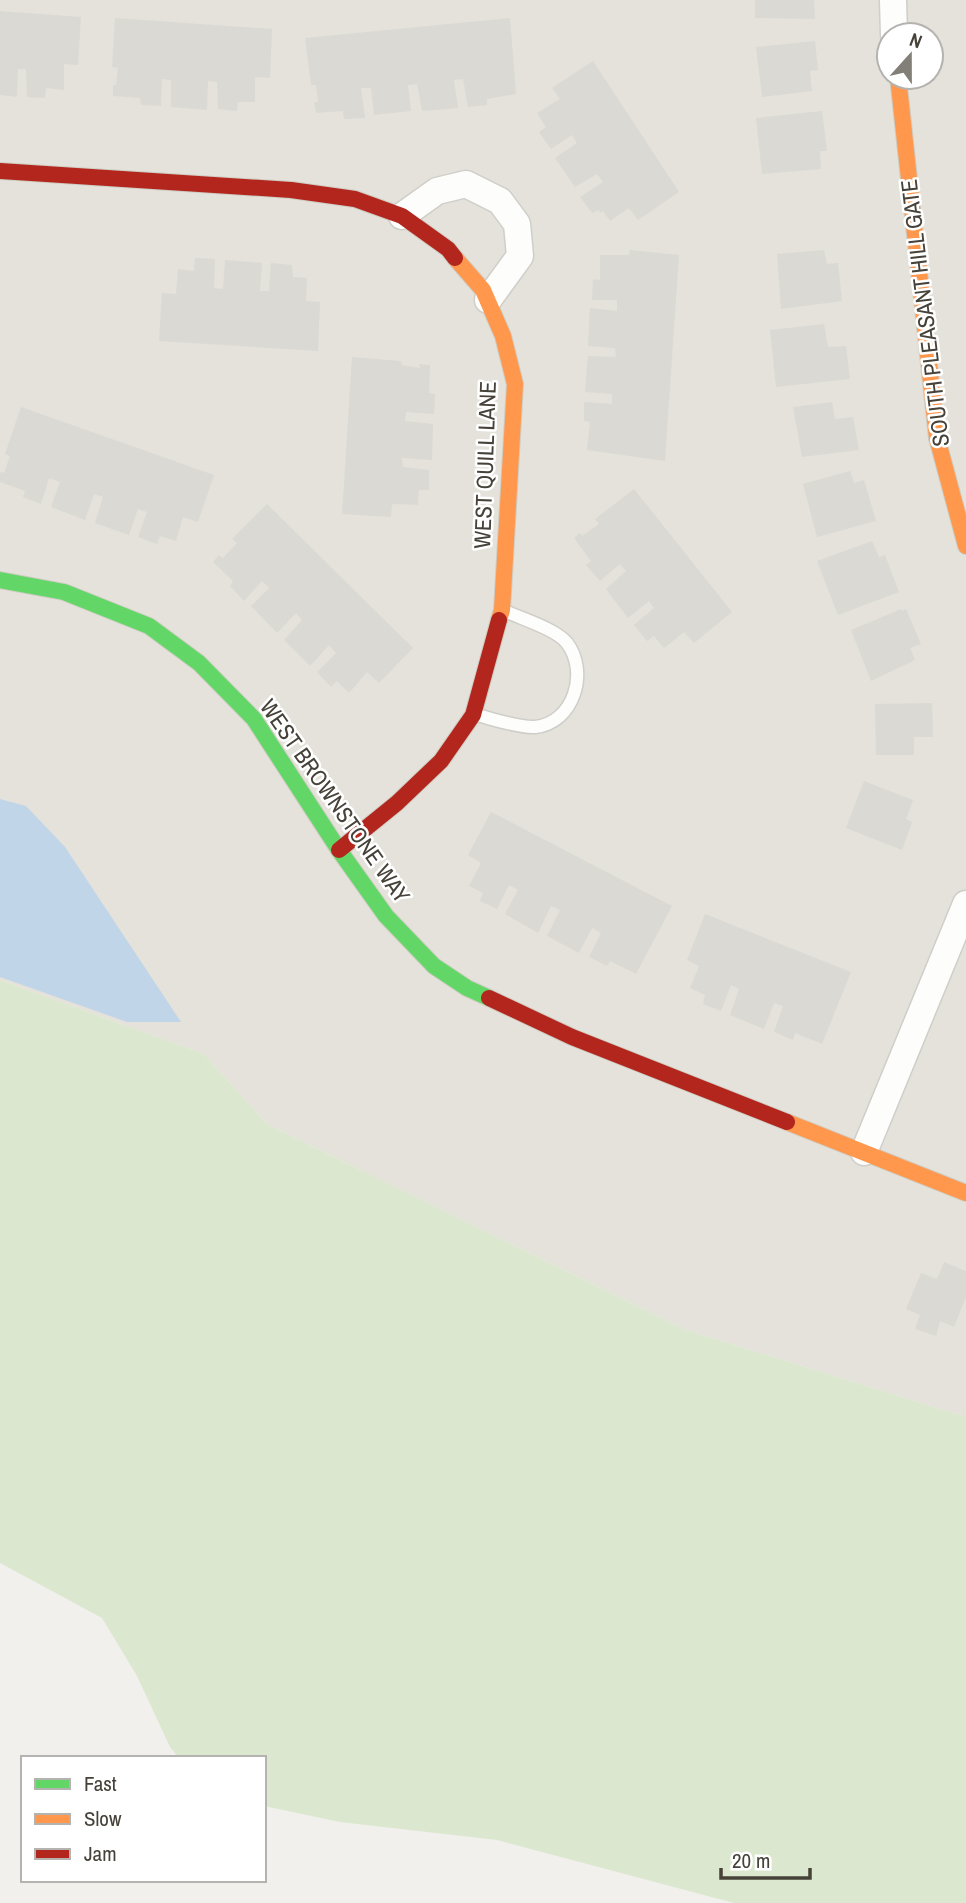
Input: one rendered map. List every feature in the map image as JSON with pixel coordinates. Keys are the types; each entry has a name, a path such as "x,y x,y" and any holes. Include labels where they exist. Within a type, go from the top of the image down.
{"street":[{"path":"893,0 894,21"},
{"name":"SOUTH PLEASANT HILL GATE","path":"900,91 937,438 966,545"},
{"name":"WEST QUILL LANE","path":"0,172 290,190 355,199 402,216 447,249 483,290 488,300 503,336 515,384 502,610 473,715 440,761 397,803 338,850"},
{"path":"402,216 437,191 466,184 500,201 517,224 520,256 488,300"},
{"name":"WEST BROWNSTONE WAY","path":"0,580 64,592 149,626 200,663 254,719 338,850 386,916 434,966 467,988 572,1037 966,1193"},
{"path":"864,1152 966,904"}],"lane":[{"path":"473,715 532,727 546,724 559,716 570,704 577,688 578,671 566,642 556,634 502,610"}],"shaded area":[{"path":"0,0 966,0 966,1417 686,1330 267,1124 204,1054 0,980"}],"green space":[{"path":"0,980 204,1054 267,1124 686,1330 966,1417 966,1903 734,1903 497,1840 340,1822 266,1806 266,1756 177,1756 170,1747 137,1676 102,1618 0,1563"}],"water":[{"path":"0,799 26,806 65,847 181,1022 127,1022 0,977"}],"building":[{"path":"755,0 814,0 815,19 755,18"},
{"path":"0,11 81,17 78,65 64,64 64,90 46,88 45,98 27,97 26,69 18,69 17,97 0,95"},
{"path":"115,18 272,29 270,78 255,77 255,102 238,102 237,111 218,109 217,82 208,81 207,110 171,107 171,80 162,79 161,106 141,105 140,98 113,96 118,68 112,67"},
{"path":"510,18 516,94 487,99 487,105 468,107 463,79 454,80 458,108 422,111 417,84 408,85 411,111 374,115 371,88 361,88 365,118 344,119 343,111 316,113 316,85 311,85 305,38"},
{"path":"815,41 818,70 810,71 812,91 762,97 756,47"},
{"path":"593,61 679,192 638,220 629,208 610,221 603,211 592,213 580,197 603,182 597,174 575,187 555,158 577,143 572,135 551,149 539,132 546,127 537,113 560,99 552,88"},
{"path":"822,111 827,151 820,151 821,169 762,174 756,118"},
{"path":"630,250 679,255 665,461 587,450 590,422 584,421 584,402 612,404 612,394 585,392 588,356 616,357 615,348 588,346 590,308 617,311 617,300 592,300 593,279 600,280 600,255 629,255"},
{"path":"824,250 827,264 838,263 842,301 781,309 777,254"},
{"path":"195,258 215,259 214,288 223,289 225,260 262,263 260,291 269,291 271,263 292,265 293,277 307,278 306,301 320,302 318,351 159,341 162,293 176,294 178,269 194,271"},
{"path":"824,324 828,347 846,346 850,379 776,387 770,330"},
{"path":"352,357 401,361 402,365 420,368 419,364 430,365 429,393 435,394 434,414 406,412 405,421 433,424 432,460 402,458 403,467 429,470 429,490 419,490 418,505 392,504 391,517 342,514"},
{"path":"832,402 835,419 853,417 859,450 802,457 793,407"},
{"path":"21,407 214,475 198,522 183,517 176,541 160,536 157,544 138,537 147,512 138,509 129,535 95,523 103,497 94,494 85,520 51,507 60,482 49,478 41,504 23,497 25,491 0,482 0,472 4,473 10,456 5,454"},
{"path":"850,471 854,483 864,480 876,521 817,537 803,484"},
{"path":"634,489 732,612 694,643 684,632 664,648 654,636 647,641 634,625 654,608 649,601 628,618 606,589 626,571 620,564 600,581 586,565 591,561 574,538 580,533 582,536 599,524 595,519"},
{"path":"267,504 413,648 379,683 367,672 349,693 337,681 331,687 317,672 336,653 329,645 310,666 284,640 302,620 296,613 277,633 251,606 269,588 262,581 244,601 230,586 233,581 213,562 219,555 223,558 237,543 232,539"},
{"path":"872,541 879,557 885,555 899,592 838,615 817,561"},
{"path":"906,609 921,644 910,648 915,660 871,681 851,630"},
{"path":"932,703 933,737 914,737 914,755 876,755 875,704"},
{"path":"864,781 913,800 906,819 912,822 902,850 846,828"},
{"path":"491,812 672,906 636,974 610,961 607,966 589,957 601,933 592,928 579,953 547,936 560,910 551,906 538,933 505,914 518,890 509,885 497,909 480,901 483,893 469,886 481,863 468,855"},
{"path":"705,914 851,972 822,1044 795,1033 793,1040 774,1032 783,1006 774,1003 764,1029 730,1015 739,989 731,985 721,1011 703,1004 705,995 690,988 699,966 687,960"},
{"path":"944,1262 966,1271 966,1297 954,1327 940,1321 936,1336 915,1329 920,1315 906,1309 921,1273 937,1279"}],"traffic: fast":[{"path":"0,580 64,592 149,626 199,663 254,719 339,850 386,916 434,966 467,988 489,998"}],"traffic: slow":[{"path":"900,91 937,438 966,546"},
{"path":"455,258 483,290 503,336 515,384 502,610 499,620"},
{"path":"787,1122 966,1193"}],"traffic: jam":[{"path":"0,171 291,190 355,199 402,216 448,249 455,258"},
{"path":"339,850 397,803 441,761 473,715 499,620"},
{"path":"489,998 572,1037 787,1122"}]}
